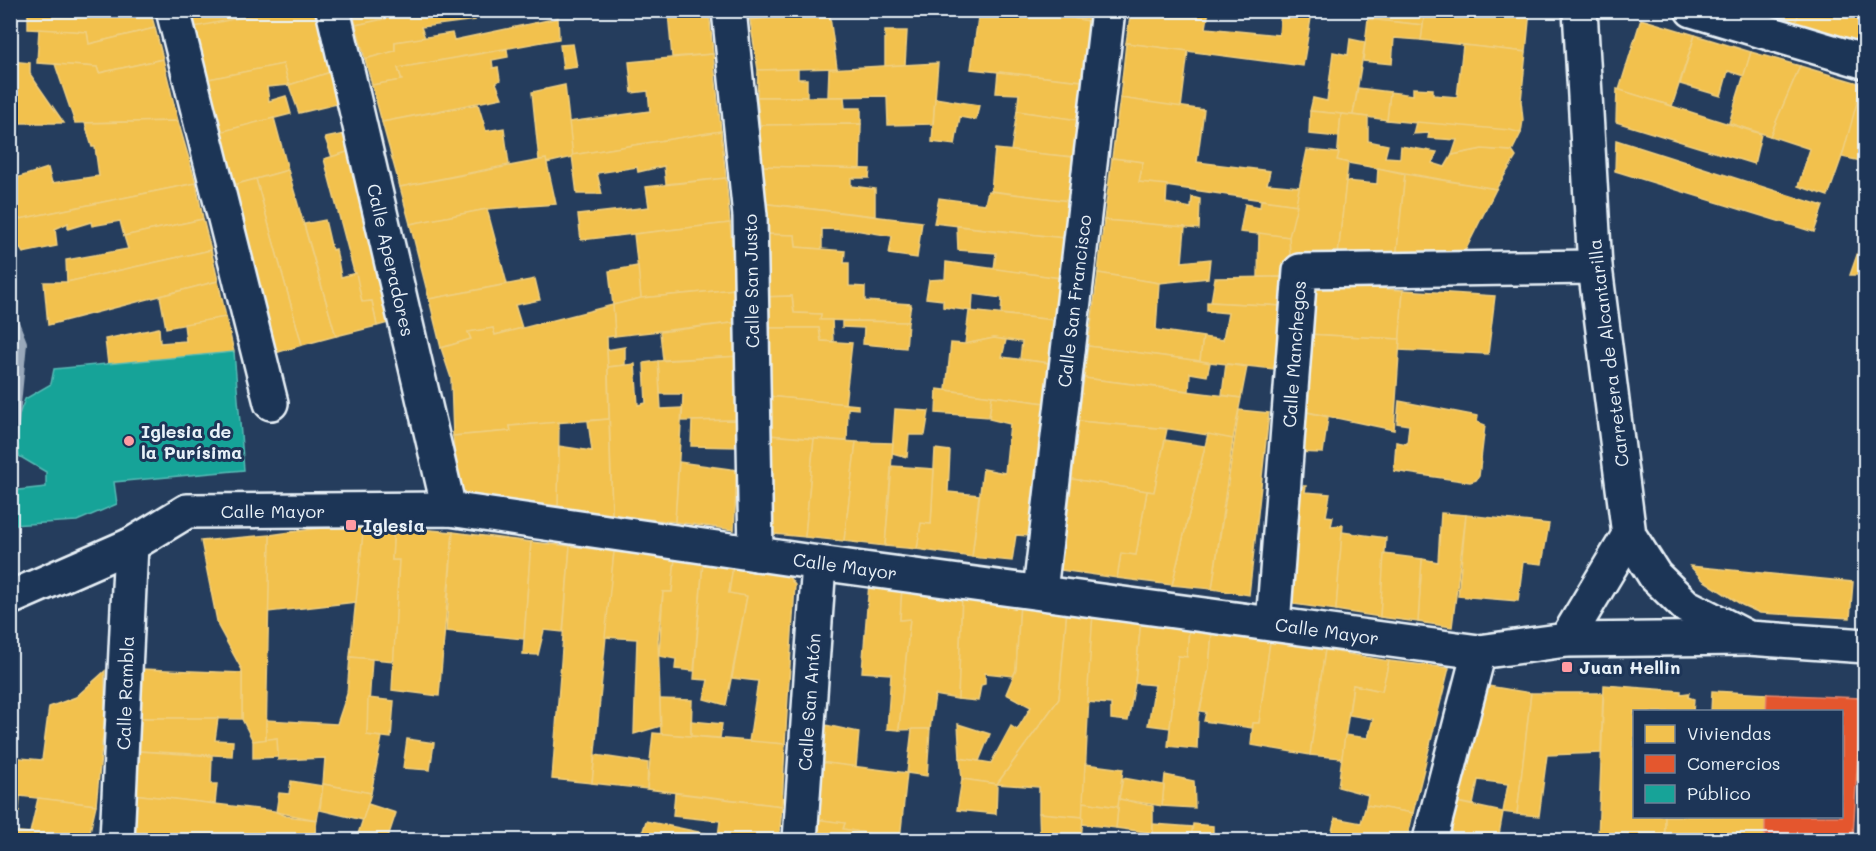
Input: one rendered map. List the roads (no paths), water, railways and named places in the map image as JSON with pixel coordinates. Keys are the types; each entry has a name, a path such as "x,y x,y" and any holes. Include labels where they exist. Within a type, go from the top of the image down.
{"street":[{"path":"173,10 271,403"},
{"name":"Calle Aperadores","path":"333,10 449,509"},
{"name":"Calle San Justo","path":"729,10 750,216 756,554"},
{"name":"Calle San Francisco","path":"1040,591 1108,10"},
{"name":"Carretera de Alcantarilla","path":"1580,10 1595,267 1629,535 1654,576 1686,606 1748,638"},
{"path":"1692,10 1866,62"},
{"name":"Calle Manchegos","path":"1273,624 1300,271 1595,267"},
{"name":"Calle Mayor","path":"10,598 131,545 187,512 449,509 819,563 1479,652 1566,640 1748,638 1866,646"},
{"path":"1566,640 1629,535"},
{"name":"Calle Rambla","path":"117,840 131,545"},
{"name":"Calle San Antón","path":"800,840 819,563"},
{"path":"1430,840 1479,652"}],"waterway":[{"path":"10,318 20,343 10,445"}],"place":[{"name":"Iglesia de la Purísima","path":"129,441"},
{"name":"Iglesia","path":"351,525"},
{"name":"Juan Hellin","path":"1567,667"}]}
